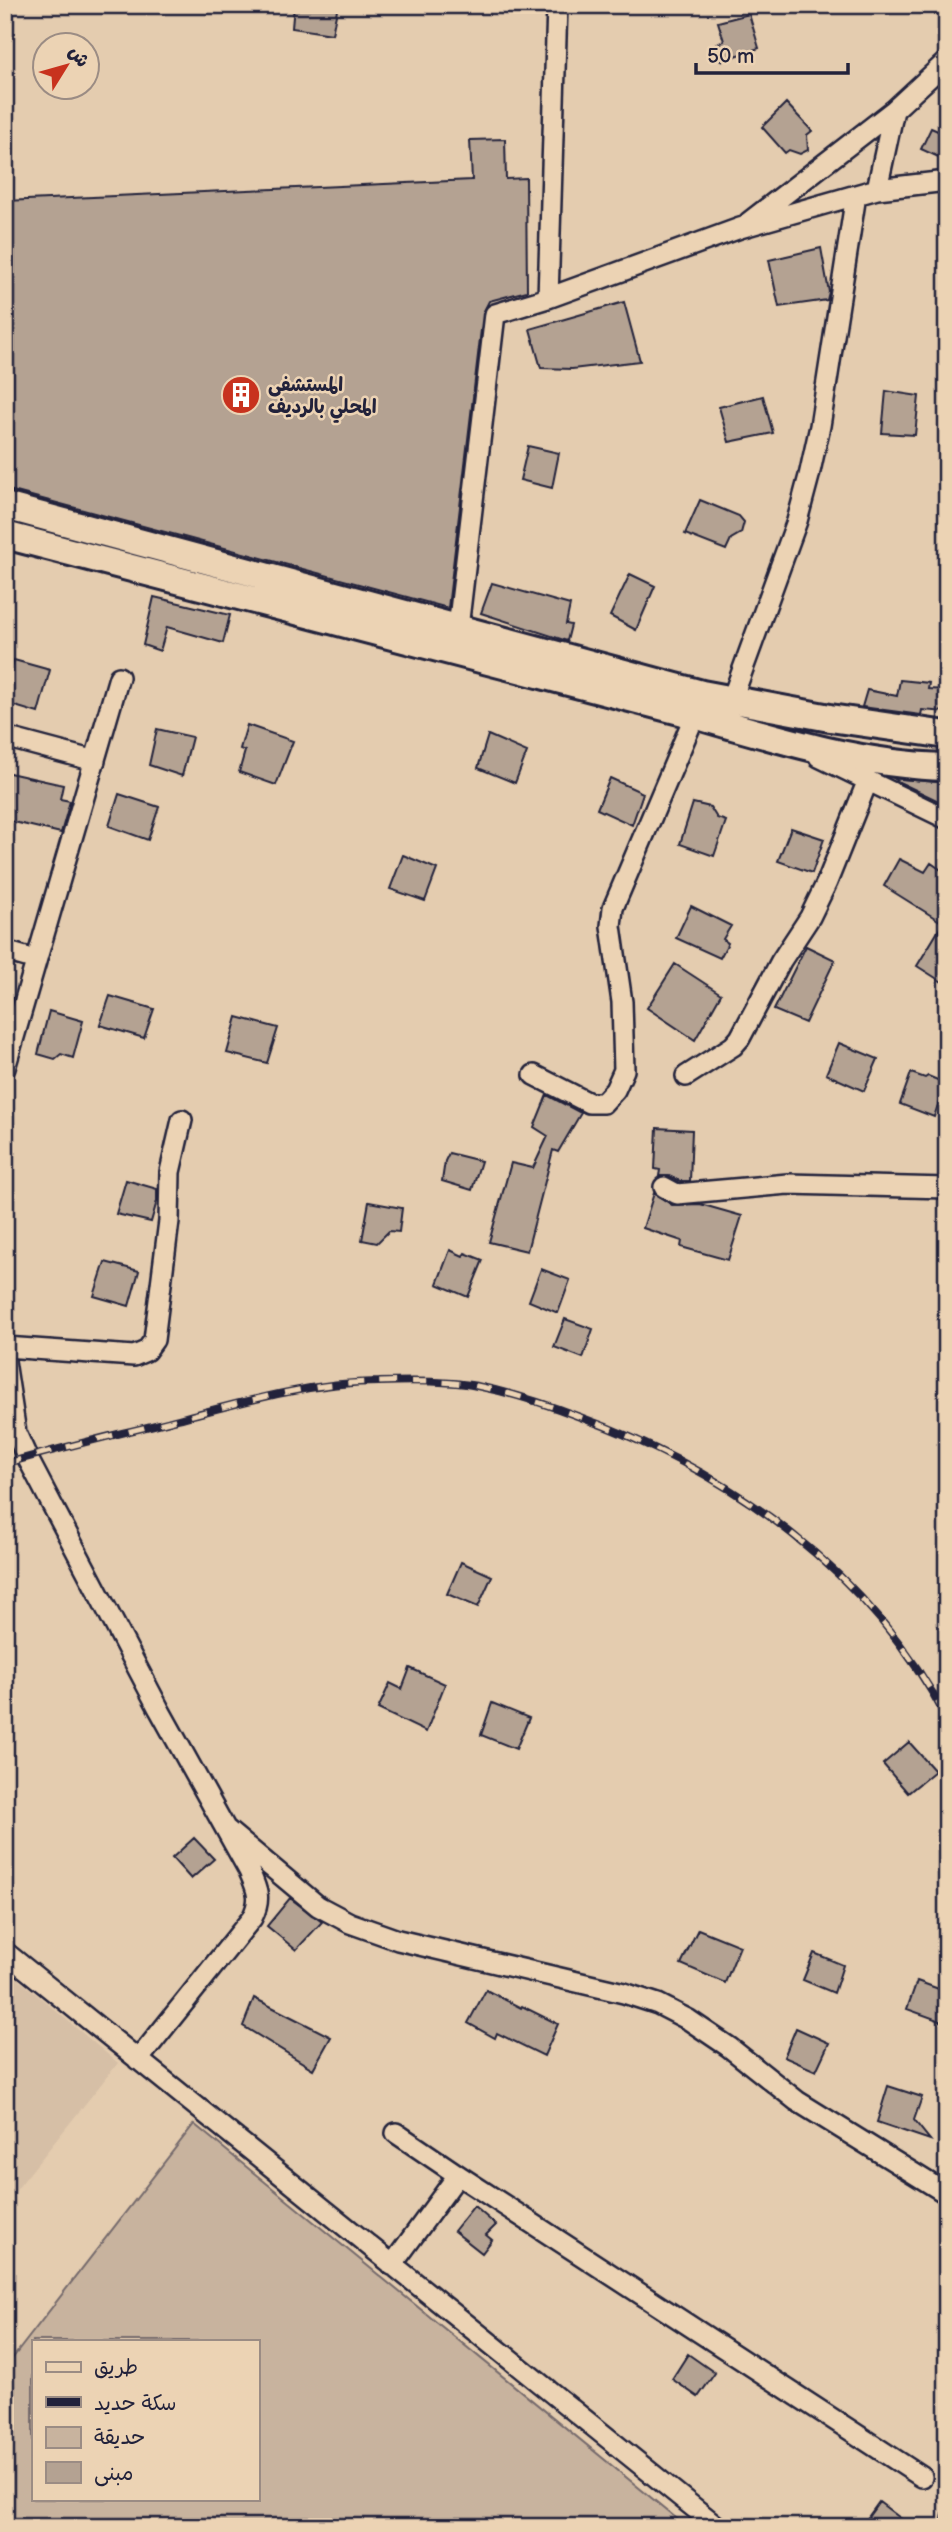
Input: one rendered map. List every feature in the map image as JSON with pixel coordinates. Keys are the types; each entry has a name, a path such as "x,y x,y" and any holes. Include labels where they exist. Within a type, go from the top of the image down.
{"main road":[{"path":"5,506 454,639 793,744 850,756 947,767"},
{"path":"5,534 454,639 689,690 830,718 947,735"}],"street":[{"path":"548,298 558,5"},
{"path":"740,229 894,110 947,61"},
{"path":"877,189 894,110"},
{"path":"454,639 495,314 548,298 740,229 877,189 947,181"},
{"path":"732,699 797,521 809,476 820,426 856,195"},
{"path":"5,1068 118,677"},
{"path":"534,1075 589,1103 603,1103 615,1090 624,1070 622,1002 611,926 613,908 695,715"},
{"path":"5,737 94,761"},
{"path":"793,744 947,818"},
{"path":"686,1076 733,1046 740,1038 781,961 810,917 868,780"},
{"path":"5,951 36,960"},
{"path":"5,1347 134,1356 150,1347 154,1339 169,1221 170,1172 182,1120"},
{"path":"664,1187 677,1194 788,1184 947,1188"},
{"path":"5,1361 13,1420 27,1457 259,1895 258,1906 252,1917 138,2060"},
{"path":"226,1829 318,1906 350,1923 398,1940 624,1993 679,2015 729,2047 797,2101 947,2193"},
{"path":"5,1952 718,2527"},
{"path":"396,2133 922,2477"},
{"path":"393,2265 458,2175"}],"shaded area":[{"path":"5,1968 118,2063 5,2204"}],"green space":[{"path":"194,2124 687,2527 5,2527 5,2368"}],"building":[{"path":"294,5 338,5 332,34 292,28"},
{"path":"749,14 759,48 721,61 715,45 724,41 718,22"},
{"path":"786,103 812,131 807,135 808,150 800,154 789,150 785,153 762,127"},
{"path":"931,128 947,135 947,161 921,149"},
{"name":"المستشفى المحلي بالرديف","path":"505,139 506,179 526,178 527,291 489,301 483,313 448,608 5,489 5,201 472,180 470,140"},
{"path":"821,248 829,292 827,300 779,307 769,260"},
{"path":"624,302 640,361 572,369 541,368 530,329"},
{"path":"886,391 919,396 915,435 882,433"},
{"path":"763,396 773,433 729,442 719,407"},
{"path":"528,446 559,453 552,488 520,480"},
{"path":"700,500 739,516 744,522 741,533 731,539 726,550 685,534"},
{"path":"630,574 655,586 636,630 610,616"},
{"path":"492,583 570,605 566,624 571,625 567,641 481,613"},
{"path":"154,597 230,615 223,643 167,627 160,651 143,645"},
{"path":"14,660 50,670 38,713 5,703 5,688"},
{"path":"900,680 929,683 928,689 947,690 947,712 922,710 921,715 862,707 867,690 897,696"},
{"path":"247,725 293,741 276,785 239,772 245,751 240,749"},
{"path":"157,729 192,737 182,776 149,765"},
{"path":"488,735 527,752 515,783 478,768"},
{"path":"5,772 63,785 60,799 70,801 61,833 5,820"},
{"path":"610,778 643,793 632,825 597,809"},
{"path":"893,778 947,783 947,805 901,783"},
{"path":"119,794 159,807 148,840 109,826"},
{"path":"693,803 710,807 717,818 726,821 714,856 680,844"},
{"path":"791,828 824,839 812,873 778,861"},
{"path":"403,855 437,869 425,901 390,889"},
{"path":"899,859 925,872 931,863 947,874 947,985 917,966 943,923 884,886"},
{"path":"691,906 731,926 723,939 728,943 720,958 676,938"},
{"path":"806,946 835,960 805,1023 774,1010"},
{"path":"675,964 721,994 695,1040 647,1008"},
{"path":"110,996 154,1009 144,1038 100,1025"},
{"path":"49,1011 83,1021 73,1058 61,1054 55,1059 38,1054"},
{"path":"237,1017 278,1028 267,1063 227,1053"},
{"path":"839,1043 878,1059 864,1091 826,1074"},
{"path":"911,1073 945,1083 934,1117 900,1104"},
{"path":"547,1095 581,1113 558,1152 553,1150 527,1251 489,1242 511,1163 533,1168 548,1136 534,1127"},
{"path":"657,1128 692,1130 690,1181 659,1176 660,1170 655,1169"},
{"path":"449,1153 481,1161 472,1190 442,1181"},
{"path":"126,1180 157,1189 157,1201 151,1222 116,1214"},
{"path":"654,1193 672,1205 700,1204 742,1216 728,1260 681,1247 682,1241 643,1228"},
{"path":"369,1202 402,1208 399,1232 389,1231 377,1243 362,1240"},
{"path":"450,1250 483,1260 468,1297 437,1284"},
{"path":"105,1262 139,1271 129,1306 94,1296"},
{"path":"541,1269 570,1280 558,1313 529,1301"},
{"path":"565,1319 593,1329 583,1358 554,1347"},
{"path":"461,1562 492,1576 478,1607 447,1594"},
{"path":"410,1668 445,1684 426,1732 378,1709 390,1683 402,1689"},
{"path":"492,1703 529,1718 516,1749 481,1735"},
{"path":"909,1742 935,1771 908,1793 883,1764"},
{"path":"194,1838 214,1859 191,1879 172,1858"},
{"path":"290,1898 322,1922 296,1950 267,1926"},
{"path":"698,1929 740,1946 725,1983 681,1964"},
{"path":"814,1953 843,1965 834,1993 803,1980"},
{"path":"917,1981 947,1992 947,2009 943,2022 907,2009"},
{"path":"486,1990 558,2024 544,2056 497,2033 495,2038 468,2023"},
{"path":"254,1998 331,2037 313,2069 243,2026"},
{"path":"796,2028 829,2043 816,2071 784,2057"},
{"path":"888,2086 922,2097 914,2120 930,2140 877,2122"},
{"path":"474,2206 496,2225 486,2235 492,2240 482,2253 454,2231"},
{"path":"688,2354 715,2373 698,2397 672,2379"},
{"path":"879,2502 912,2527 861,2527"}],"railway":[{"path":"5,1464 252,1400 328,1385 442,1382 466,1384 516,1395 636,1440 691,1467 743,1498 792,1534 838,1574 879,1618 916,1666 947,1719"},
{"path":"944,2527 947,2508"}],"place":[{"name":"المستشفى المحلي بالرديف","path":"241,395"}]}
